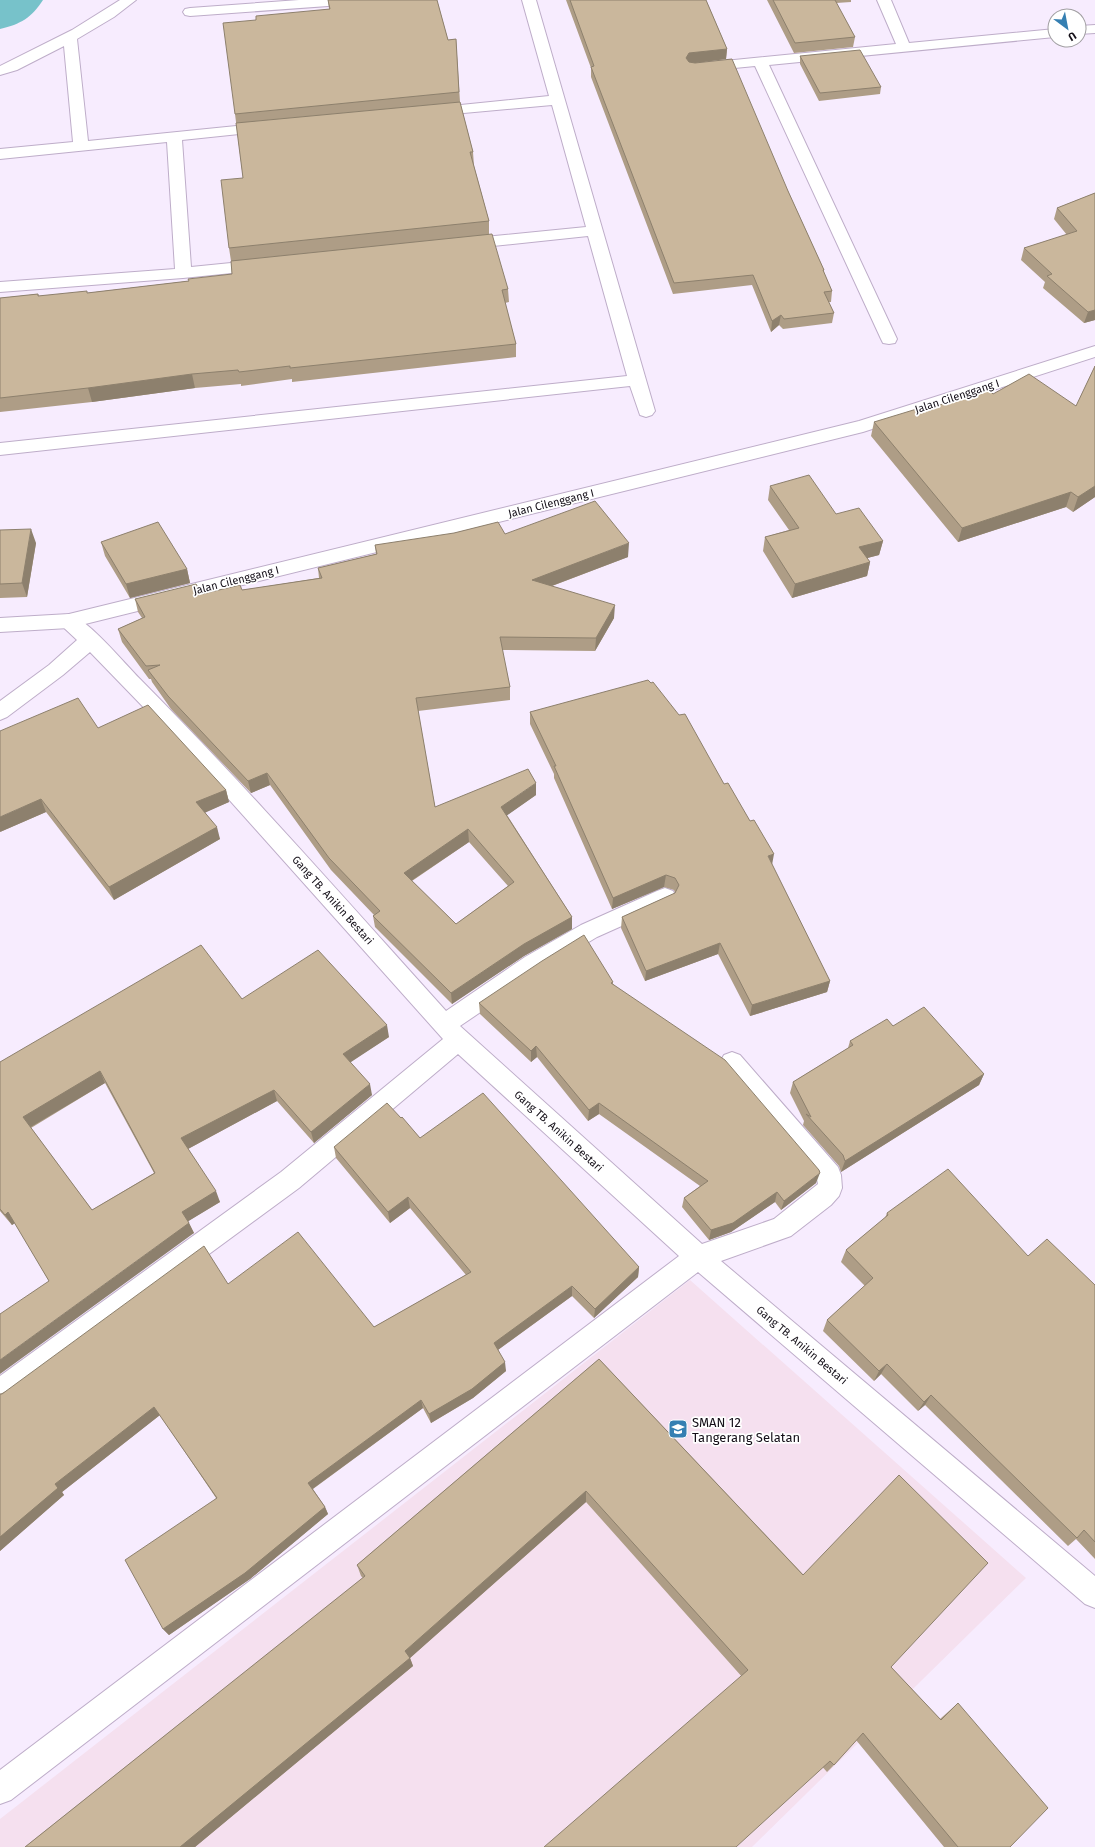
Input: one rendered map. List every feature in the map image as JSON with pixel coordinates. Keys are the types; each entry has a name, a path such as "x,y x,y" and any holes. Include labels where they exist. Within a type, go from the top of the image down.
{"street":[{"path":"0,71 14,66 70,38 109,16 129,0"},
{"path":"190,12 356,0"},
{"path":"530,0 646,411"},
{"path":"884,0 904,48"},
{"path":"694,68 1047,34"},
{"path":"70,38 81,147"},
{"path":"760,62 889,338"},
{"path":"417,113 558,100"},
{"path":"0,154 284,126"},
{"path":"174,136 183,273"},
{"path":"452,245 594,231"},
{"path":"0,287 183,273 278,263"},
{"name":"Jalan Cilenggang I","path":"0,625 68,621 862,426 1095,351"},
{"path":"0,449 637,380"},
{"name":"Gang TB. Anikin Bestari","path":"68,621 90,640 189,741 452,1032 698,1257 1095,1594"},
{"path":"0,712 56,670 90,640"},
{"path":"0,1392 290,1180 452,1032 533,964 589,931 665,897"},
{"path":"0,1789 698,1257 782,1228 822,1197 830,1188 829,1175 732,1062"}],"shaded area":[{"name":"SMAN 12 Tangerang Selatan","path":"690,1280 1026,1578 752,1847 0,1847 0,1819"}],"building":[{"path":"328,0 437,0 448,40 456,39 459,92 235,114 223,23 256,20 256,16 330,9"},
{"path":"570,0 706,0 727,49 689,53 686,58 689,62 695,63 732,59 788,191 824,270 832,291 824,292 834,313 784,319 781,315 772,321 753,275 674,283 591,67 594,66"},
{"path":"773,0 835,0 855,37 795,43"},
{"path":"860,50 881,87 820,93 800,56"},
{"path":"460,102 473,152 470,152 489,221 229,248 221,180 243,178 236,123"},
{"path":"1095,193 1095,310 1088,312 1047,276 1052,274 1024,248 1077,231 1057,208"},
{"path":"492,234 508,289 502,290 516,344 290,368 290,366 239,372 238,370 192,374 0,398 0,298 87,291 87,293 189,281 188,279 232,274 231,261"},
{"path":"1095,366 1095,486 1078,497 1071,492 962,528 874,422 920,408 923,411 987,388 993,394 1029,374 1076,406"},
{"path":"809,475 836,514 859,508 883,541 859,547 870,562 795,584 765,537 799,528 770,486"},
{"path":"595,501 629,543 532,580 615,605 596,638 500,637 510,687 416,698 435,807 528,769 536,783 501,807 572,917 524,944 451,993 373,916 380,911 329,858 267,773 248,781 168,696 148,670 160,665 146,666 118,629 145,617 135,599 196,584 202,594 240,585 242,590 322,578 318,568 377,554 375,545 454,533 498,522 505,534","holes":["468,829 514,882 456,924 404,873"]},
{"path":"158,522 187,569 126,584 101,542"},
{"path":"31,529 22,583 0,584 0,530"},
{"path":"648,680 651,683 653,682 679,715 685,714 724,784 728,783 750,821 754,820 774,854 768,856 830,981 752,1005 720,943 646,971 622,917 675,893 679,885 675,878 666,875 613,898 554,766 556,766 530,712"},
{"path":"78,698 98,728 148,705 226,790 196,802 217,827 109,887 41,799 0,817 0,731"},
{"path":"584,935 613,982 611,983 725,1060 820,1173 784,1201 777,1192 733,1223 711,1230 684,1198 708,1181 599,1103 589,1110 536,1046 531,1051 479,1003"},
{"path":"201,945 242,999 318,950 387,1025 343,1054 370,1084 311,1132 274,1090 181,1138 216,1191 182,1212 189,1223 0,1360 0,1314 49,1281 8,1212 5,1215 0,1209 0,1062","holes":["100,1071 155,1173 92,1210 23,1117"]},
{"path":"924,1007 984,1074 845,1161 843,1155 806,1114 811,1117 793,1082 853,1045 850,1041 887,1019 893,1026"},
{"path":"483,1093 639,1267 595,1309 572,1286 494,1343 505,1362 472,1389 429,1414 421,1400 308,1483 325,1507 245,1573 163,1629 125,1560 217,1498 154,1407 55,1484 58,1488 0,1537 0,1394 204,1246 228,1284 298,1232 374,1327 471,1272 408,1197 388,1212 334,1147 387,1103 401,1118 402,1117 420,1138"},
{"path":"948,1169 1028,1256 1047,1239 1095,1285 1095,1542 1084,1530 1077,1538 931,1395 924,1402 887,1364 879,1371 827,1320 873,1278 846,1250 888,1215 887,1213"},
{"path":"599,1359 803,1575 899,1475 988,1563 891,1667 941,1720 958,1703 1048,1808 1010,1847 958,1847 863,1733 834,1765 830,1761 736,1847 544,1847 748,1670 586,1491 405,1651 410,1658 180,1847 25,1847 365,1576 357,1565"}],"waterway":[{"path":"0,14 18,0"}],"place":[{"name":"SMAN 12 Tangerang Selatan","path":"678,1429"}]}
